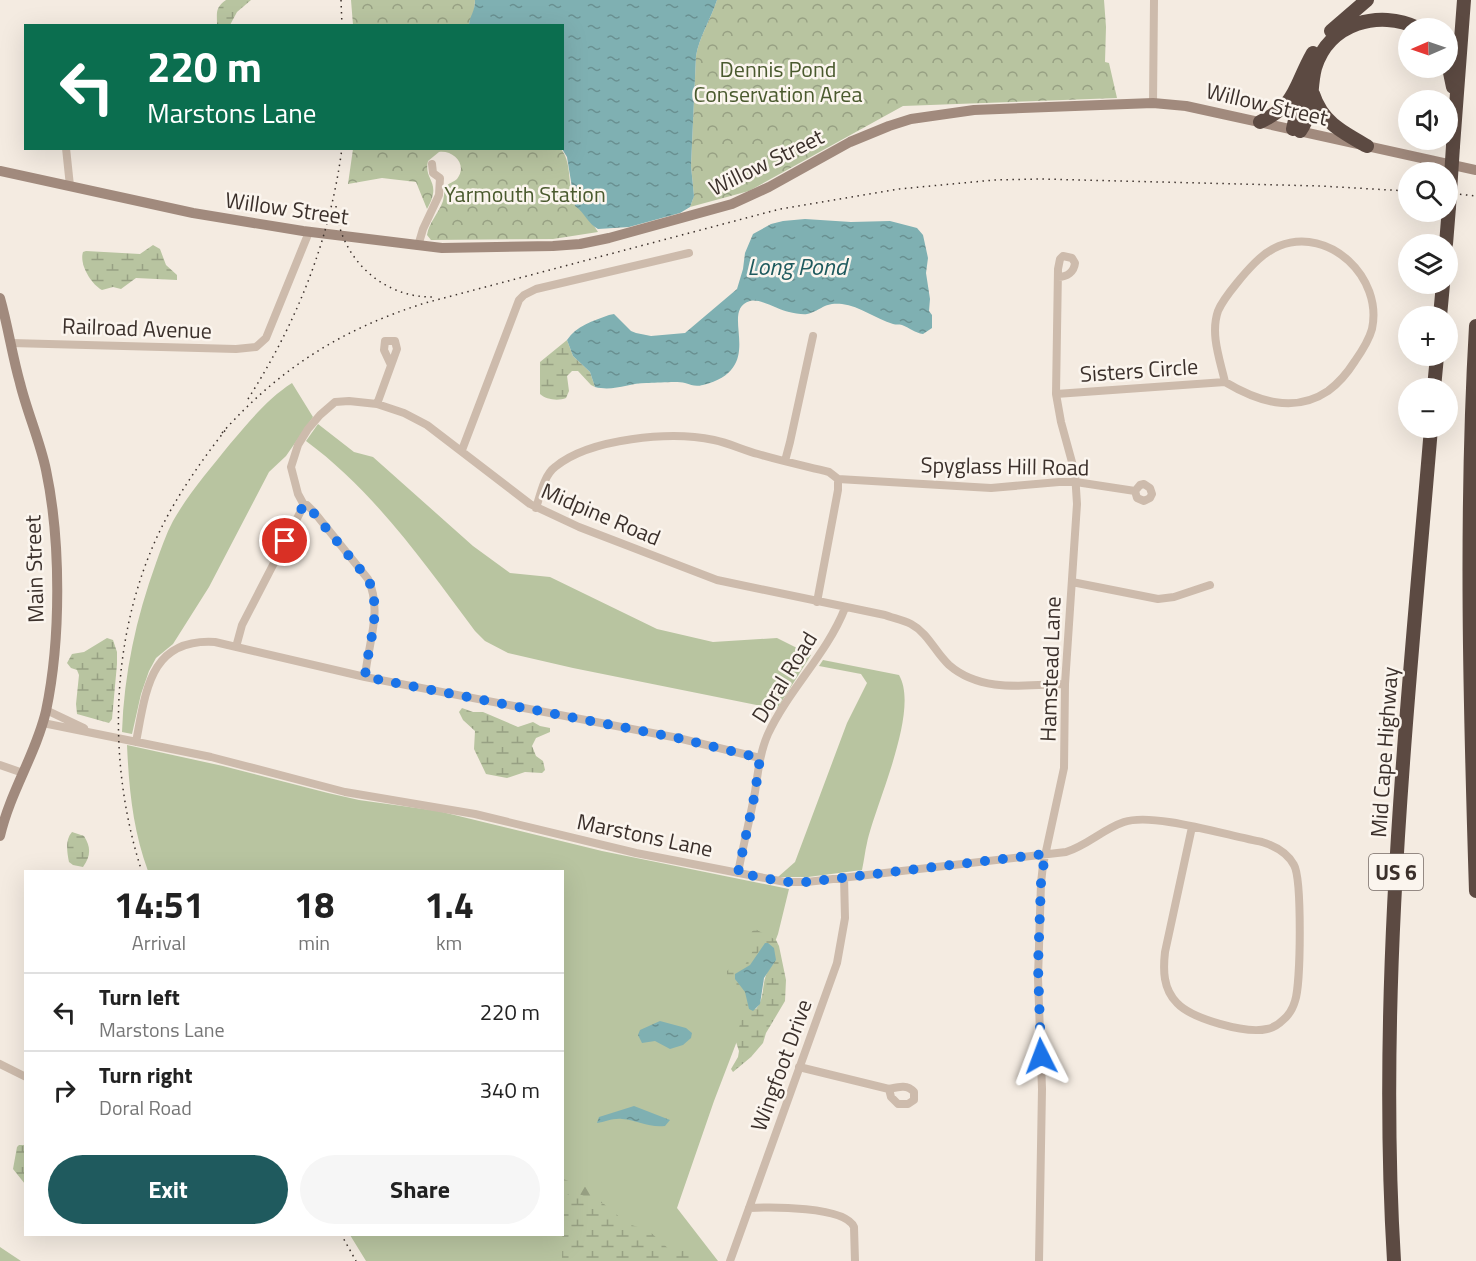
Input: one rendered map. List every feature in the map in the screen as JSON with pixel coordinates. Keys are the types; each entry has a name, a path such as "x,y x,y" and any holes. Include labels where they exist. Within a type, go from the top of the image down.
{"highway":[{"path":"1260,122 1277,114 1288,104 1308,63 1324,38 1367,0"},
{"path":"1457,90 1464,0"},
{"path":"1296,130 1310,110 1316,68 1330,42 1349,28 1369,20 1398,21"},
{"path":"1296,130 1308,63"},
{"path":"1312,92 1326,120 1366,146"},
{"path":"1476,326 1470,621 1476,891"},
{"name":"Mid Cape Highway","path":"1394,1261 1388,1100 1391,942 1430,438"}],"main road":[{"name":"Willow Street","path":"0,171 193,213 309,232 418,246 456,248 580,244 626,234 732,204 769,187 857,139 889,126 924,116 974,110 1152,103 1194,107 1476,170"},
{"name":"Main Street","path":"0,298 20,384 43,459 50,494 57,605 52,670 43,723 10,802 0,836"}],"street":[{"path":"1152,103 1154,0"},
{"path":"66,150 70,186"},
{"path":"418,246 423,229 440,195 443,178 433,173 432,164"},
{"name":"Railroad Avenue","path":"10,343 250,349 261,344 268,333 288,278 309,232"},
{"name":"Sisters Circle","path":"1056,394 1225,382 1262,400 1278,403 1316,398 1333,387 1348,371 1362,350 1371,330 1373,307 1370,292 1365,280 1353,264 1328,247 1304,242 1280,246 1253,264 1217,312 1215,336 1225,382"},
{"path":"462,450 519,300 524,295 536,289 688,253"},
{"name":"Hamstead Lane","path":"1038,1261 1042,1082 1038,966 1041,883 1064,768 1065,684 1076,512 1076,482 1056,394 1058,277"},
{"path":"785,461 813,336"},
{"path":"377,404 391,365"},
{"name":"Midpine Road","path":"365,677 375,620 373,589 368,579 314,512 304,505 298,494 291,467 298,446 308,429 335,402 377,404 417,419 462,450 506,487 536,508 717,580 885,615 911,624 928,639 947,663 963,675 980,682 1007,686 1065,684"},
{"name":"Spyglass Hill Road","path":"536,508 554,467 565,460 606,444 652,438 705,438 829,472 838,479 991,488 1076,482 1135,492"},
{"path":"817,602 838,490 838,479"},
{"path":"236,647 242,625 304,505"},
{"path":"1072,582 1158,599 1174,597 1210,585"},
{"name":"Doral Road","path":"738,873 760,758 767,735 778,714 835,630 845,608"},
{"path":"136,742 150,685 162,659 185,643 200,641 215,642 365,677 678,738 760,758"},
{"name":"Marstons Lane","path":"46,710 91,731"},
{"name":"Marstons Lane","path":"43,723 211,757 345,792 475,813 636,853 795,882 1076,849 1126,821 1154,820 1192,827 1272,845 1281,850 1295,867 1299,900 1298,991 1290,1013 1283,1021 1268,1029 1250,1029 1197,1016 1176,1003 1168,989 1164,972 1166,952 1192,827"},
{"path":"0,765 23,773"},
{"name":"Wingfoot Drive","path":"730,1261 839,954 845,918 844,878"},
{"path":"0,1064 24,1076"},
{"path":"799,1067 889,1089"},
{"path":"749,1208 799,1209 841,1216 852,1222 854,1227 855,1261"}],"green space":[{"path":"226,0 251,0 237,12 231,24 217,24 218,8"},
{"path":"351,0 475,0 474,13 469,24 353,24"},
{"name":"Dennis Pond Conservation Area","path":"717,0 1104,0 1105,62 1109,63 1117,98 903,106 749,191 690,207 694,196 691,166 696,56"},
{"name":"Yarmouth Station","path":"353,150 562,150 568,165 574,199 598,232 553,239 431,240 427,235 428,230 443,201 446,187 457,179 461,169 458,160 445,152 439,152 428,161 427,168 433,192 427,209 416,182 382,178 348,184"},
{"path":"153,245 160,249 166,265 177,275 177,280 136,278 121,289 113,287 102,290 90,279 84,268 82,257 83,252 86,251 140,254"},
{"path":"567,340 573,356 590,372 595,387 578,371 572,371 567,376 569,391 566,398 556,400 546,398 540,394 540,362"},
{"path":"292,383 313,417 286,456 269,472 209,587 173,644 156,658 141,694 132,734 122,732 125,689 137,625 170,526 193,491 251,419"},
{"path":"318,424 354,452 373,457 473,546 510,573 550,577 657,629 713,642 777,638 811,655 777,709 508,653 485,641 475,631 376,505 354,482 306,441"},
{"path":"107,638 113,640 117,652 112,719 109,723 77,714 79,675 77,670 71,668 67,663 72,654 84,652"},
{"path":"823,660 899,675 904,691 904,711 900,733 866,846 862,870 808,877 778,877 795,862 847,723 867,683 861,674 819,666"},
{"path":"462,708 473,712 483,712 518,727 533,722 550,728 550,732 536,738 532,746 536,756 543,761 545,770 542,773 525,772 507,778 486,774 474,749 475,731 463,720 459,712"},
{"path":"127,745 359,800 438,811 602,851 789,889 778,934 714,1101 677,1208 718,1261 366,1261 351,1236 564,1236 564,870 148,870 139,840 129,778"},
{"path":"72,832 84,836 88,844 89,855 83,867 69,862 67,842"},
{"path":"755,929 776,940 786,980 785,1001 766,1033 763,1043 733,1072 731,1069 739,1051 735,1039 746,1007 744,995 727,978 727,971 732,966 745,965 756,945 754,938 748,935","holes":["765,943 771,945 774,963 766,975 762,998 756,1009 748,1007 745,992 737,981"]},
{"path":"24,1145 24,1183 13,1169 17,1147"},
{"path":"564,1179 603,1193 606,1198 604,1204 576,1193 568,1194 564,1201"},
{"path":"576,1193 604,1204 628,1224 648,1230 671,1251 678,1254 688,1246 702,1261 562,1261 564,1201 568,1194"},
{"path":"0,1247 21,1261 0,1261"}],"water":[{"path":"475,0 717,0 696,56 691,166 694,196 690,207 680,213 629,227 598,229 592,224 575,206 567,157 563,150 564,24 469,24"},
{"name":"Long Pond","path":"805,219 851,222 890,221 917,228 923,235 928,258 926,273 932,328 923,334 842,304 826,305 812,313 803,314 750,301 741,307 738,316 739,354 734,366 723,377 703,385 673,382 642,383 609,388 595,387 590,372 573,356 567,340 571,335 585,324 609,315 614,314 636,333 651,336 685,333 737,289 745,253 753,234 771,224"},
{"path":"765,943 774,948 776,960 764,978 760,1004 753,1011 749,1009 745,992 735,979 735,974 750,965"},
{"path":"660,1021 686,1028 692,1033 691,1038 683,1045 670,1049 655,1041 642,1043 638,1035 640,1030"},
{"path":"634,1106 670,1120 665,1126 622,1119 597,1123 599,1117"}],"railway":[{"path":"341,0 342,24"},
{"path":"248,399 282,340 309,279 329,215 342,150"},
{"path":"222,433 267,389 314,353 366,325 395,313 425,303 780,209 899,189 994,180 1041,179 1320,186 1398,190"},
{"path":"1458,194 1476,196"},
{"path":"336,206 345,242 366,271 397,290 433,297"},
{"path":"141,870 130,828 122,783 119,691 125,645 134,600 149,556 168,515 181,492 227,428"},
{"path":"342,1236 356,1261"}],"route":[{"path":"285,541 302,508 307,505 368,579 373,589 376,609 365,677 678,738 760,758 738,873 785,882 807,882 1045,854 1042,865 1038,966 1041,1056"}]}
